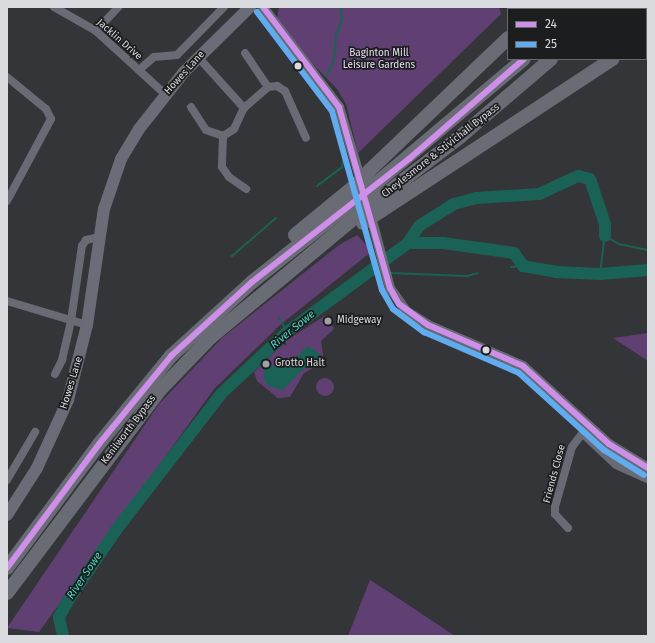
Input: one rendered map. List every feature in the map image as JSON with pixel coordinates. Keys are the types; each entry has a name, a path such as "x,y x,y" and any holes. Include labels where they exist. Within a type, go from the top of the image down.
{"highway":[{"path":"372,177 423,122 507,39"},
{"name":"Cheylesmore & Stivichall Bypass","path":"311,235 372,177 523,60"},
{"name":"Cheylesmore & Stivichall Bypass","path":"272,284 379,206 550,60"},
{"path":"379,206 610,60"},
{"path":"99,444 109,422 159,361 241,281 358,190"},
{"name":"Kenilworth Bypass","path":"7,568 99,444 142,389 171,356 240,293 311,235"},
{"name":"Kenilworth Bypass","path":"7,593 160,390 211,337 272,284"}],"main road":[{"name":"Howes Lane","path":"7,515 24,490 60,419 80,363 87,325 99,237 109,192 121,159 165,94 198,58 250,7"}],"street":[{"name":"Jacklin Drive","path":"54,7 96,31 165,94"},
{"path":"96,31 118,7"},
{"path":"139,70 154,57 177,55 224,7"},
{"path":"263,7 339,106 387,275 394,296 406,311 428,325 523,366 585,430 616,465 648,479"},
{"path":"245,53 268,87"},
{"path":"198,58 244,108"},
{"path":"7,77 46,109 51,118 8,196"},
{"path":"224,136 234,129 244,108 268,87 276,86 285,91 306,138"},
{"path":"192,107 206,130 224,136"},
{"path":"224,136 222,167 229,177 246,189"},
{"path":"55,374 62,360 71,321 82,246 86,240 99,237"},
{"path":"8,304 87,325"},
{"path":"585,430 620,454 648,468"},
{"name":"Friends Close","path":"568,528 555,514 555,507 572,447 585,430"},
{"path":"7,480 35,432"}],"green space":[{"name":"Baginton Mill Leisure Gardens","path":"279,7 499,7 501,14 358,153 346,104 337,89 305,56 277,18"},
{"path":"357,235 372,251 279,326 214,389 39,632 7,628 159,404 222,338 339,245"},
{"path":"326,315 334,329 321,341 324,362 304,373 290,397 278,398 257,381 254,372 287,340"},
{"path":"648,333 648,361 613,338"},
{"path":"325,378 331,381 334,387 331,393 325,396 319,393 316,387 319,381"},
{"path":"370,580 404,602 455,636 348,636"}],"shaded area":[{"path":"308,346 321,355 319,364 304,368 283,390 269,386 264,380 264,369 267,366 286,366"}],"waterway":[{"path":"326,76 334,60 336,35 342,19 340,7"},
{"path":"319,87 335,115 345,153"},
{"path":"317,186 342,167 344,156"},
{"path":"408,243 419,226 454,204 476,198 539,194 578,176 590,179 605,224 605,236"},
{"path":"232,256 276,218"},
{"path":"605,236 619,244 648,250"},
{"path":"600,274 605,236"},
{"name":"River Sowe","path":"63,636 59,617 68,601 116,530 222,393 287,332 408,243 443,243 514,253 523,266 556,272 600,274 648,270"},
{"path":"511,267 523,266"},
{"path":"371,272 383,273"},
{"path":"389,273 467,276 478,273"},
{"path":"279,317 287,332"}],"transit line":[{"name":"24","path":"263,7 339,107 390,288 399,304 428,325 523,366 609,444 648,468"},
{"name":"25","path":"257,12 332,111 382,290 393,309 424,332 519,373 604,450 644,475"},
{"name":"24","path":"7,568 99,444 171,356 252,282 410,158 523,60"}],"place":[{"name":"Midgeway","path":"328,321"},
{"name":"Grotto Halt","path":"266,364"}]}
